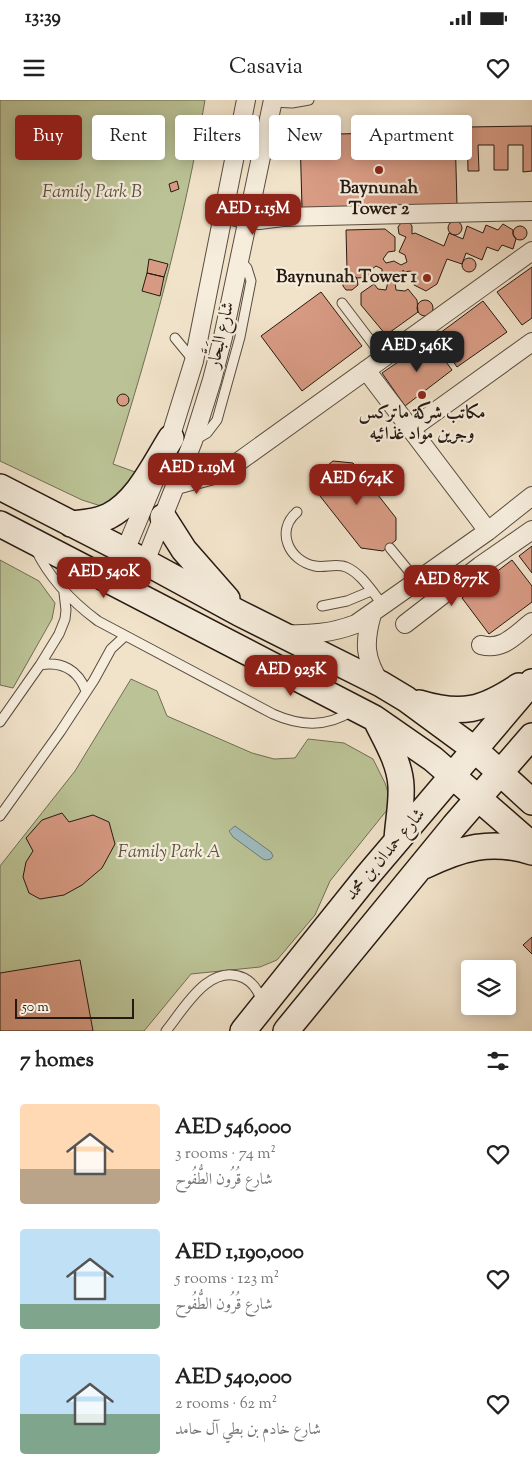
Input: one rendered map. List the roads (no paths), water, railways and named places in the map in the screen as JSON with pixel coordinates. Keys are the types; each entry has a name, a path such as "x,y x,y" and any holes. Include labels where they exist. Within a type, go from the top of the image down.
{"street":[{"name":"شارع البَحَّار","path":"135,556 163,517 186,458 182,440 194,361 246,100"},
{"name":"شارع البَحَّار","path":"135,556 220,345 273,101"},
{"path":"227,197 250,210 272,219 283,217 532,211"},
{"path":"224,214 250,210"},
{"path":"176,485 234,466 382,357 532,251"},
{"path":"411,429 532,342"},
{"path":"366,370 488,531"},
{"path":"71,524 85,523 108,516 130,500 182,440"},
{"path":"186,458 210,475"},
{"path":"0,487 135,556 239,613 381,684 406,699 474,749 532,802"},
{"path":"281,633 319,634 338,631 356,624 488,531 532,496"},
{"path":"163,517 184,550 239,613"},
{"path":"0,524 365,713 426,754 532,845"},
{"path":"405,624 480,566 532,530"},
{"path":"446,559 466,565 480,566"},
{"path":"378,610 368,629 366,643 367,658 372,672 381,684"},
{"path":"480,645 497,647 504,644 532,622"},
{"path":"406,699 433,707 467,710 502,698 532,678"},
{"name":"شارع حمدان بن محمد","path":"243,1031 397,840 532,682"},
{"path":"365,713 391,751 398,771 401,785 397,840"},
{"name":"شارع حمدان بن محمد","path":"286,1031 532,736"},
{"path":"420,868 462,850 484,846 503,846 532,852"}],"lane":[{"path":"273,101 292,103 309,100"},
{"path":"342,303 382,357"},
{"path":"175,338 194,361"},
{"path":"296,512 286,524 285,532 286,540 297,557 306,563 317,566 337,565 353,571 371,591 378,610"},
{"path":"31,539 40,558 64,593 80,608 98,621 125,636 273,714 290,722 320,724 344,716 365,713"},
{"path":"390,548 417,581"},
{"path":"322,606 347,601 371,591"},
{"path":"0,722 40,665 62,627 66,610 64,593"},
{"path":"0,816 60,732 94,680 111,649 125,636"},
{"path":"40,665 57,664 72,670 83,683 86,691"},
{"path":"166,1031 203,985 216,977 227,974 248,980 256,987 264,1006"}],"water":[{"path":"235,826 271,852 273,856 271,859 263,859 233,837 229,831"}],"place":[{"name":"Baynunah Tower 2","path":"379,170"},
{"name":"Baynunah Tower 1","path":"427,278"},
{"name":"مكاتب شركة ماتركس وجرين مواد غذائيه","path":"422,395"}],"park label":[{"name":"Family Park B","path":"92,193"},
{"name":"Family Park A","path":"169,853"}]}
